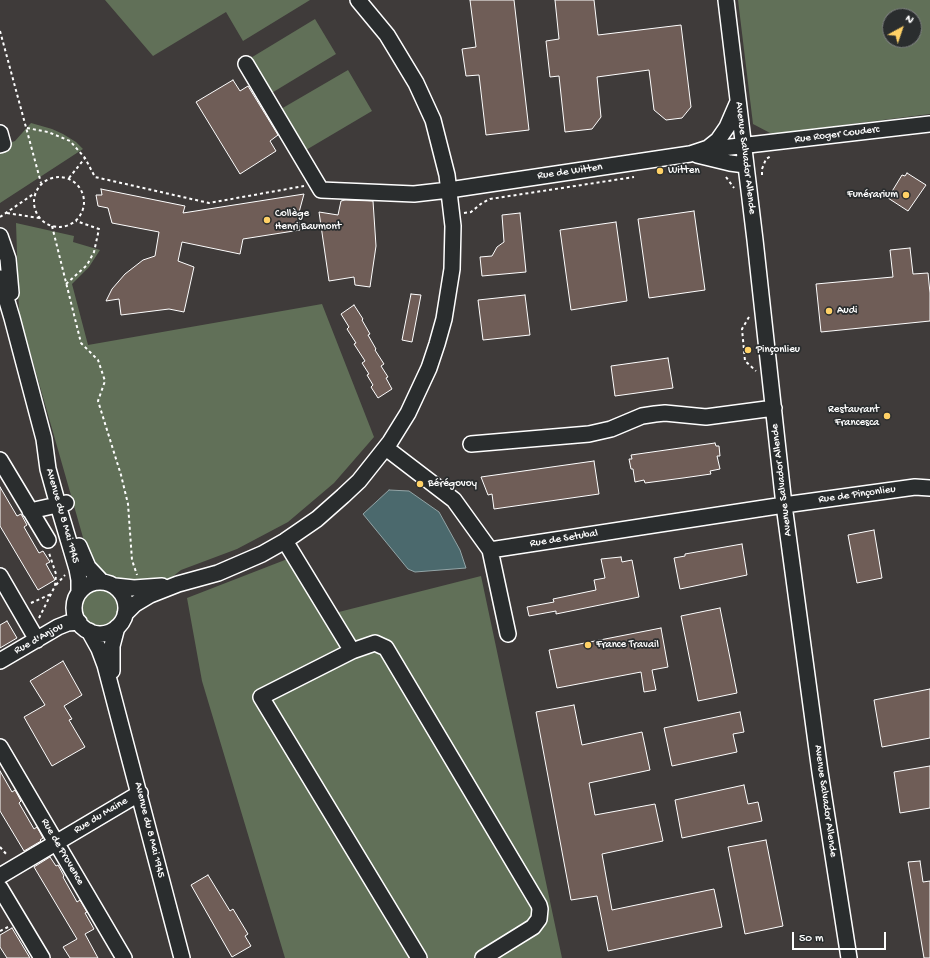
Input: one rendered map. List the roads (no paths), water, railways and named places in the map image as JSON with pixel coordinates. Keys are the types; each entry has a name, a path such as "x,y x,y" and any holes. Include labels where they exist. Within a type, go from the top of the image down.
{"street":[{"path":"125,614 135,604 150,595 178,584 218,573 241,564 285,541 317,519 343,496 386,448 415,400 429,368 438,344 448,300 452,270 452,214 444,161 437,134 422,95 394,46 358,0"},
{"name":"Avenue Salvador Allende","path":"726,0 784,505 820,772 849,958"},
{"name":"Rue de Witten","path":"246,64 321,190 414,194 743,146"},
{"name":"Rue de Witten","path":"696,152 713,144 723,134 738,103"},
{"name":"Rue Roger Couderc","path":"743,146 930,124"},
{"path":"0,133 3,144 0,145"},
{"name":"Rue de Witten","path":"696,152 730,164 746,165"},
{"name":"Avenue du 8 Mai 1945","path":"0,236 8,263 12,318"},
{"name":"Avenue du 8 Mai 1945","path":"0,278 44,439 48,468 82,555 90,570 108,584"},
{"path":"471,444 595,433 611,429 642,416 655,414 665,413 706,417 774,408"},
{"path":"386,448 454,500 490,550 508,634"},
{"path":"0,460 48,540"},
{"name":"Rue de Pinçonlieu","path":"784,505 915,487 929,491"},
{"path":"30,511 63,504"},
{"name":"Avenue du 8 Mai 1945","path":"63,504 78,574 79,592"},
{"name":"Rue de Setubal","path":"490,550 784,505"},
{"path":"285,541 352,651"},
{"path":"0,576 35,635"},
{"path":"108,584 120,592 124,598 126,606 125,614 122,621 111,631 96,633 84,626 74,609 79,592 88,585 95,582 140,588 178,584"},
{"name":"Rue d'Anjou","path":"0,661 35,635 51,631 62,625 84,626"},
{"name":"Avenue du 8 Mai 1945","path":"84,626 102,655 140,793 182,958"},
{"name":"Avenue du 8 Mai 1945","path":"115,702 112,678 112,652 117,627"},
{"path":"418,958 261,697 352,651 375,643 386,648 539,905 539,920 533,927 482,958"},
{"name":"Rue de Provence","path":"0,747 124,958"},
{"name":"Rue du Maine","path":"0,876 140,793"},
{"path":"0,888 42,958"}],"water":[{"path":"389,490 409,491 439,512 460,550 466,568 415,572 408,569 363,514"}],"place":[{"name":"Witten","path":"660,171"},
{"name":"Funérarium","path":"906,195"},
{"name":"Collège Henri Baumont","path":"267,220"},
{"name":"Audi","path":"829,311"},
{"name":"Pinçonlieu","path":"748,350"},
{"name":"Restaurant Francesca","path":"887,416"},
{"name":"Bérégovoy","path":"420,484"},
{"name":"France Travail","path":"588,645"}]}
